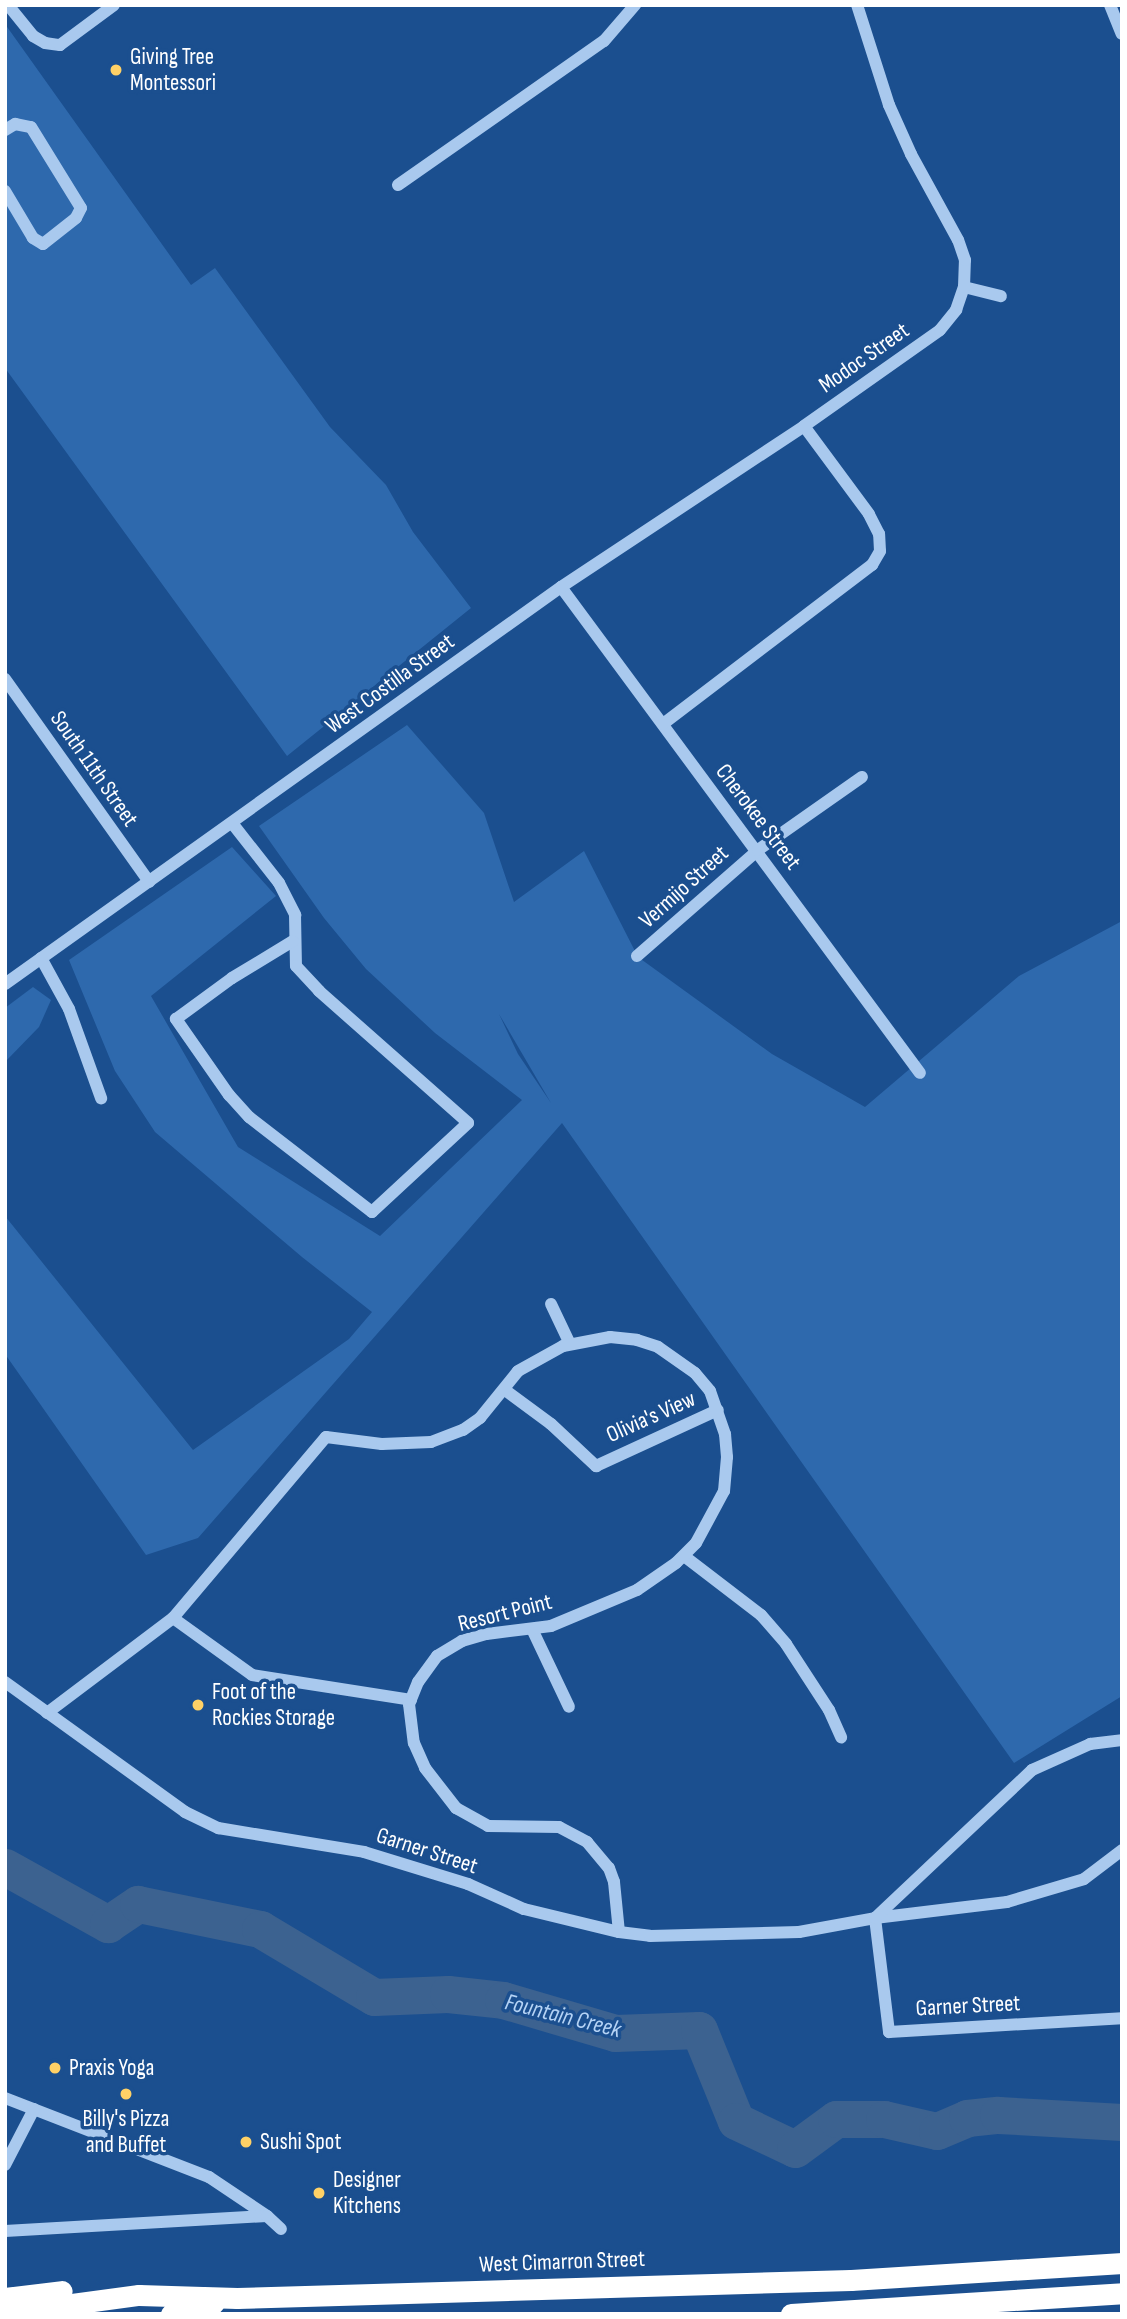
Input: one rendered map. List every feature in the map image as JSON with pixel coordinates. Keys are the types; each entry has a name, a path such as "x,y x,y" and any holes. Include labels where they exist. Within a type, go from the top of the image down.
{"highway":[{"name":"West Cimarron Street","path":"5,2313 118,2297 169,2294 237,2298 851,2280 1122,2263"},
{"path":"5,2298 94,2287 118,2297"},
{"path":"791,2314 1122,2293"},
{"path":"171,2314 237,2298"}],"street":[{"path":"8,5 33,36 45,43 60,45 114,5"},
{"path":"398,185 604,41 635,5"},
{"name":"Modoc Street","path":"804,426 940,330 956,310 964,288 965,260 958,240 911,154 889,104 857,5"},
{"path":"1110,5 1122,34"},
{"path":"5,130 15,124 31,127 81,208 76,218 43,244 33,238 5,191"},
{"path":"964,288 1001,296"},
{"path":"663,724 872,565 880,551 879,534 869,514 804,426"},
{"name":"West Costilla Street","path":"6,982 561,587 804,426"},
{"name":"Cherokee Street","path":"561,587 758,850 920,1073"},
{"name":"South 11th Street","path":"5,679 149,882"},
{"name":"Vermijo Street","path":"638,957 758,850 862,777"},
{"path":"232,823 278,883 295,915 293,941 296,966 319,991 468,1123 372,1212 249,1117 229,1095 176,1018 232,978 293,941"},
{"path":"41,958 69,1009 101,1098"},
{"path":"551,1304 570,1344"},
{"name":"Resort Point","path":"47,1713 173,1618 326,1437 382,1444 432,1442 463,1430 480,1419 519,1371 570,1344 610,1336 637,1340 658,1347 695,1373 710,1391 718,1410 727,1457 724,1491 710,1520 684,1556 637,1590 551,1626 486,1634 461,1641 437,1656 418,1682 411,1700"},
{"name":"Olivia's View","path":"505,1390 551,1424 596,1466 718,1410"},
{"path":"684,1556 769,1625 808,1675 841,1737"},
{"path":"173,1618 252,1675 411,1700 414,1743 425,1768 456,1808 488,1826 559,1827 587,1842 609,1868 614,1882 619,1933"},
{"path":"532,1629 569,1707"},
{"name":"Garner Street","path":"5,1682 185,1812 218,1828 364,1852 468,1884 524,1909 619,1933 650,1936 799,1932 875,1917 889,2032 1122,2018"},
{"path":"875,1917 1032,1770 1090,1744 1122,1740"},
{"path":"875,1917 1007,1902 1084,1879 1122,1850"},
{"path":"5,2098 209,2177 267,2216 281,2230"},
{"path":"5,2165 9,2145 34,2109"},
{"path":"5,2231 267,2216"}],"shaded area":[{"path":"5,24 191,285 215,268 330,427 386,485 413,532 471,608 287,756 5,368"},
{"path":"407,725 484,813 514,902 584,851 638,957 772,1054 865,1107 1019,976 1122,921 1122,1696 1014,1763 562,1123 198,1538 146,1555 5,1354 5,1216 193,1450 349,1339 372,1312 302,1257 155,1132 115,1071 69,960 232,847 276,896 151,996 238,1147 380,1236 522,1100 435,1033 366,969 324,918 259,826","holes":["499,1014 551,1103 518,1054"]},
{"path":"33,987 51,1000 39,1027 5,1062 5,1008"}],"waterway":[{"name":"Fountain Creek","path":"5,1867 108,1924 138,1904 260,1929 374,1997 448,1994 503,2000 615,2033 699,2030 736,2121 795,2149 836,2119 884,2119 937,2131 967,2118 998,2115 1122,2122"}],"place":[{"name":"Giving Tree Montessori","path":"116,70"},
{"name":"Foot of the Rockies Storage","path":"198,1705"},
{"name":"Praxis Yoga","path":"55,2068"},
{"name":"Billy's Pizza and Buffet","path":"126,2094"},
{"name":"Sushi Spot","path":"246,2142"},
{"name":"Designer Kitchens","path":"319,2193"}]}
